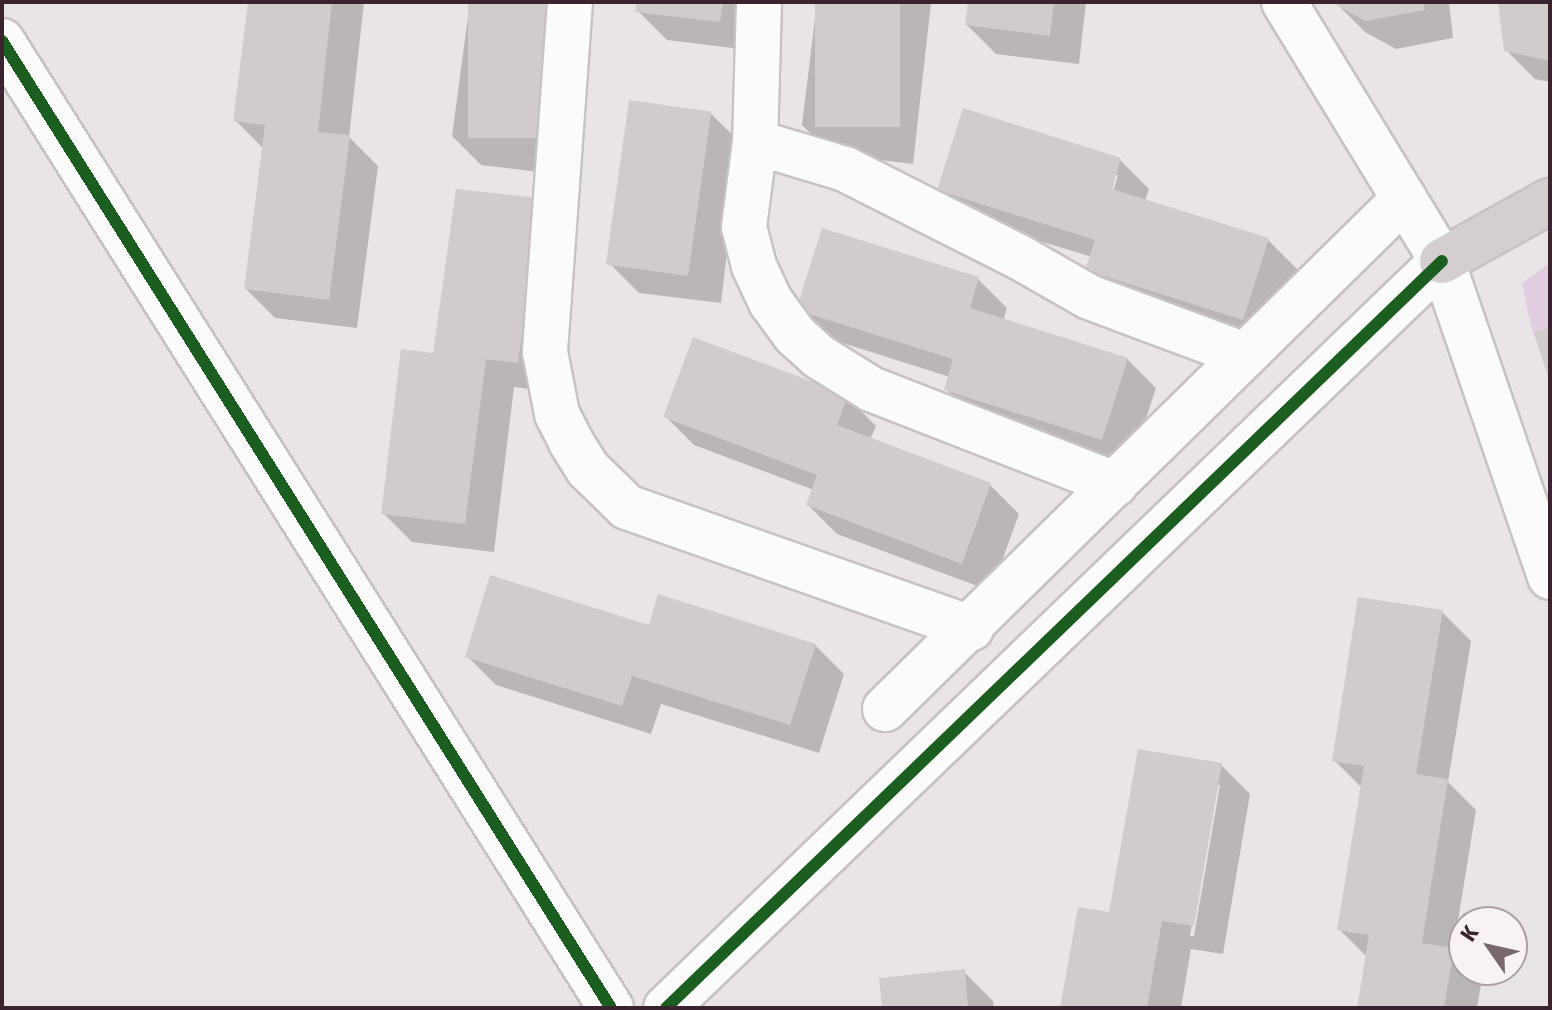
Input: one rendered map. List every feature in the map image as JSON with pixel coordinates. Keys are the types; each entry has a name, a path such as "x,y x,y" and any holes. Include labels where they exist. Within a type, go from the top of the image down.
{"main road":[{"path":"1442,261 1550,201"}],"street":[{"path":"570,2 545,352 557,414 588,469 627,507 971,628"},
{"path":"759,2 755,142 744,227 754,266 771,302 806,346 843,374 871,389 1115,484"},
{"path":"1284,2 1442,261 1550,577"},
{"path":"2,41 611,1008"},
{"path":"755,142 845,169 1021,258 1089,297 1245,355"},
{"path":"885,709 971,628 1404,199"},
{"path":"666,1008 1442,261"}],"shaded area":[{"path":"1550,263 1550,382 1530,322 1522,283"}],"building":[{"path":"248,2 332,2 318,132 350,135 329,300 244,289 265,125 233,121"},
{"path":"468,2 554,2 554,138 468,138"},
{"path":"637,2 723,2 720,22 635,12"},
{"path":"815,2 900,2 900,127 815,127"},
{"path":"968,2 1054,2 1050,36 965,25"},
{"path":"1331,2 1424,2 1425,10 1365,21"},
{"path":"1498,2 1550,2 1550,61 1504,51"},
{"path":"629,100 711,112 688,276 606,264"},
{"path":"963,108 1121,158 1112,189 1269,238 1243,320 1085,270 1095,240 937,190"},
{"path":"456,189 539,198 518,363 486,359 465,524 381,514 401,349 433,353"},
{"path":"822,228 979,277 970,308 1128,358 1102,440 944,390 953,359 796,310"},
{"path":"1550,327 1550,368 1546,370 1534,333"},
{"path":"693,337 848,395 837,425 991,483 962,564 806,505 817,475 663,417"},
{"path":"490,575 649,625 658,594 816,644 790,725 632,676 622,706 465,657"},
{"path":"1358,597 1443,610 1416,774 1448,779 1422,943 1448,947 1448,984 1444,1008 1357,1008 1369,935 1337,930 1364,766 1332,761"},
{"path":"1138,749 1222,763 1194,926 1162,921 1147,1008 1060,1008 1078,907 1109,912"},
{"path":"965,969 968,1008 882,1008 879,978"}],"cycle path":[{"path":"2,41 611,1008"},
{"path":"666,1008 1442,261"}]}
